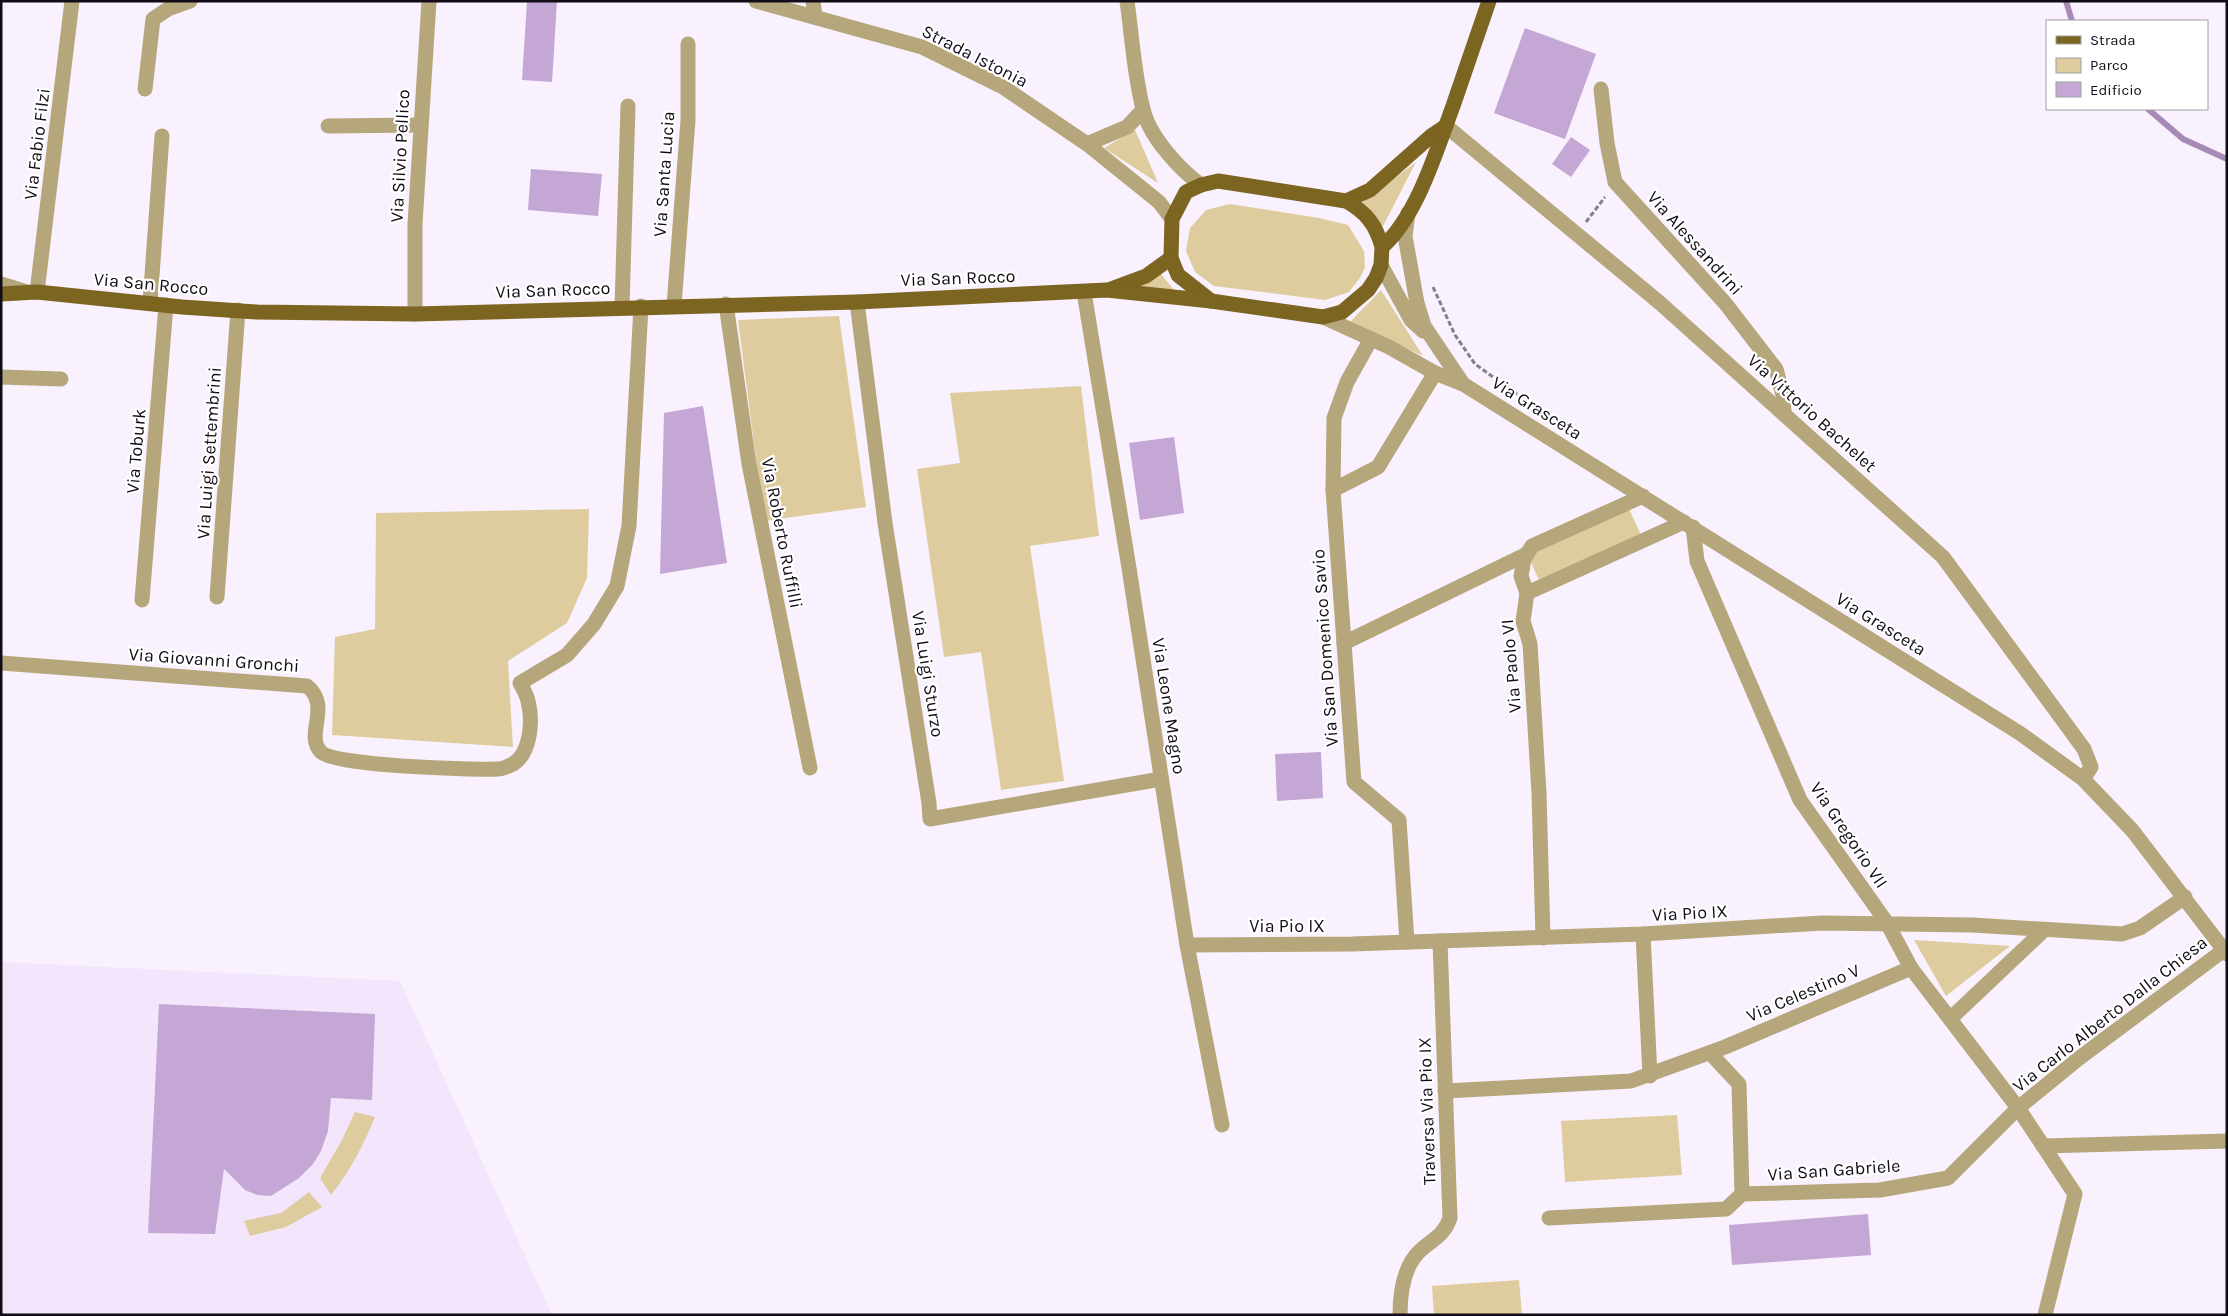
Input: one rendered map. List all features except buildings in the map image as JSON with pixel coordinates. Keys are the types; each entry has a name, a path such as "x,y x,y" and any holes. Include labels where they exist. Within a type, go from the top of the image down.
{"main road":[{"path":"1382,247 1399,230 1442,141 1489,1"},
{"path":"1346,201 1370,190 1431,136 1446,126"},
{"path":"1107,290 1211,301 1324,317 1342,312 1368,290 1381,265 1382,247 1378,233 1372,221 1359,208 1346,201 1218,181 1201,185 1186,192 1172,219 1172,258 1178,275 1211,301"},
{"path":"1107,290 1146,276 1172,258"},
{"name":"Via San Rocco","path":"1,294 32,292 238,310 415,314 641,306 857,302 1107,290"}],"street":[{"name":"Via Fabio Filzi","path":"32,292 72,1"},
{"path":"145,89 153,19 168,9 190,1"},
{"name":"Via Silvio Pellico","path":"415,314 415,224 429,1"},
{"name":"Strada Istonia","path":"756,1 922,47 1003,87 1086,144 1159,202 1172,219"},
{"path":"814,1 814,18"},
{"path":"1127,1 1143,110 1163,146 1180,168 1201,185"},
{"name":"Via Santa Lucia","path":"674,306 688,120 688,44"},
{"path":"1601,89 1608,143 1616,182"},
{"path":"622,307 628,106"},
{"path":"1086,144 1127,127 1143,110"},
{"path":"328,126 421,125"},
{"name":"Via Vittorio Bachelet","path":"1446,126 1660,303 1784,412 1943,557 2084,749 2091,768 2083,779"},
{"path":"150,303 162,136"},
{"name":"Via Alessandrini","path":"1616,182 1725,303 1776,369 1783,395 1784,412"},
{"path":"1408,213 1405,236 1417,303 1424,326 1463,384"},
{"path":"1381,265 1412,320 1432,339"},
{"path":"1,284 32,292"},
{"name":"Via Leone Magno","path":"1084,292 1187,945 1222,1125"},
{"name":"Via Luigi Sturzo","path":"857,302 885,523 930,819 1161,779"},
{"name":"Via Roberto Ruffilli","path":"726,304 749,464 810,768"},
{"name":"Via Toburk","path":"142,600 166,305"},
{"name":"Via Giovanni Gronchi","path":"1,664 307,686 315,692 319,704 316,741 320,752 330,758 395,765 501,769 513,764 523,755 528,739 528,700 520,683 566,655 594,624 617,586 629,526 641,306"},
{"name":"Via Luigi Settembrini","path":"218,597 238,310"},
{"path":"1324,317 1371,339 1435,373 1463,384"},
{"name":"Via San Domenico Savio","path":"1371,339 1347,382 1334,418 1333,490 1354,782 1399,820 1407,942"},
{"path":"1333,490 1378,467 1435,373"},
{"path":"1,377 61,379"},
{"name":"Via Grasceta","path":"1463,384 2021,734 2083,779 2132,830 2185,897 2225,952"},
{"path":"1344,643 1527,554 1532,546 1643,496"},
{"path":"1527,593 1689,525"},
{"name":"Via Gregorio VII","path":"1689,525 1697,561 1800,800 1887,923 1911,968 2018,1108 2075,1194 2045,1315"},
{"name":"Via Paolo VI","path":"1527,554 1524,559 1521,576 1527,593 1523,621 1530,644 1543,938"},
{"name":"Via Pio IX","path":"1187,945 1543,938 1822,924 1887,923 2122,934 2140,928 2185,897"},
{"path":"1950,1019 2044,930"},
{"path":"1643,934 1650,1076"},
{"name":"Traversa Via Pio IX","path":"1400,1315 1400,1298 1410,1264 1421,1250 1446,1230 1450,1218 1440,941"},
{"name":"Via Carlo Alberto Dalla Chiesa","path":"2018,1108 2078,1059 2225,952"},
{"name":"Via Celestino V","path":"1445,1091 1632,1081 1710,1053 1911,968"},
{"name":"Via San Gabriele","path":"1710,1053 1739,1084 1742,1194 1880,1190 1948,1178 2018,1108"},
{"path":"2043,1146 2227,1141"},
{"path":"1549,1218 1726,1209 1742,1194"}],"path":[{"path":"1578,234 1616,182"}],"shaded area":[{"path":"1,962 400,981 552,1315 1,1315"}],"green space":[{"path":"1135,130 1158,183 1104,148"},
{"path":"1416,162 1382,228 1362,203"},
{"path":"1230,204 1319,218 1348,225 1364,251 1365,267 1360,278 1349,292 1325,300 1214,286 1195,272 1186,251 1190,228 1206,210"},
{"path":"1160,273 1174,290 1137,288"},
{"path":"1381,290 1423,356 1350,322"},
{"path":"839,316 866,507 764,521 738,320"},
{"path":"1081,386 1099,536 1030,546 1064,781 1001,790 981,652 944,657 917,469 960,463 950,393"},
{"path":"589,509 587,578 567,623 508,661 513,747 332,735 335,637 375,629 376,513"},
{"path":"1629,509 1642,537 1539,580 1527,554"},
{"path":"1914,940 2010,946 1946,996"},
{"path":"355,1112 375,1117 356,1158 331,1195 320,1178 342,1140"},
{"path":"1677,1115 1682,1175 1565,1182 1561,1121"},
{"path":"309,1192 322,1207 286,1227 250,1236 244,1221 281,1213"},
{"path":"1519,1280 1522,1315 1434,1315 1432,1286"}],"waterway":[{"path":"2066,1 2072,20"},
{"path":"2149,110 2183,139 2227,159"}]}
